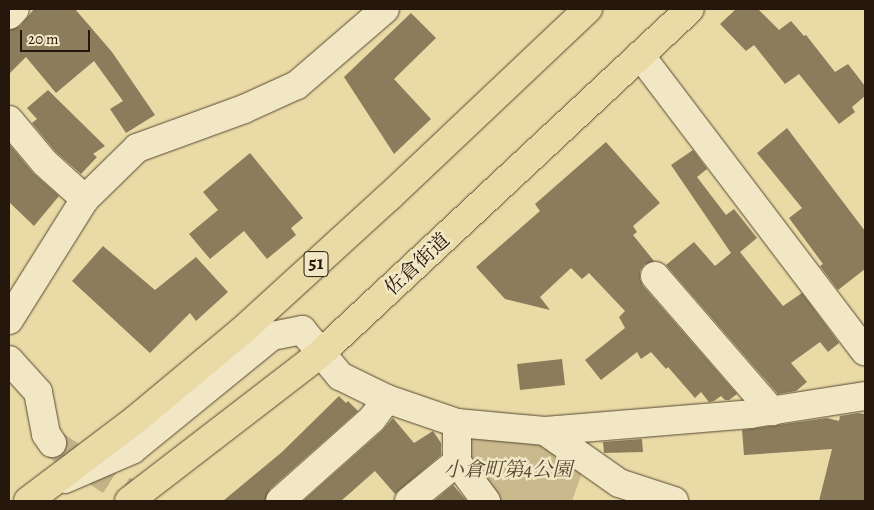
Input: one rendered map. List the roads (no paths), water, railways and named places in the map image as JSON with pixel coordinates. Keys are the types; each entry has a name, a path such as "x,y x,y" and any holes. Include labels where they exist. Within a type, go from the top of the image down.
{"highway":[{"name":"51","path":"37,494 135,420 242,332 588,9"},
{"name":"佐倉街道","path":"129,501 321,353 690,9"}],"street":[{"path":"9,15 15,9"},
{"path":"9,320 84,199 137,148 244,109 297,85 385,9"},
{"path":"640,55 865,351"},
{"path":"9,120 46,164 84,199"},
{"path":"655,276 772,411"},
{"path":"37,494 132,450 272,336 302,330 340,376 387,399 457,423 545,431 772,411 865,396"},
{"path":"9,360 38,392 46,434 52,443"},
{"path":"280,501 372,419 387,399"},
{"path":"457,423 457,462 486,501"},
{"path":"545,431 619,483 674,501"},
{"path":"409,501 457,462"}],"tunnel":[{"path":"52,443 141,501"}],"park label":[{"name":"小倉町第4公園","path":"508,469"}]}
